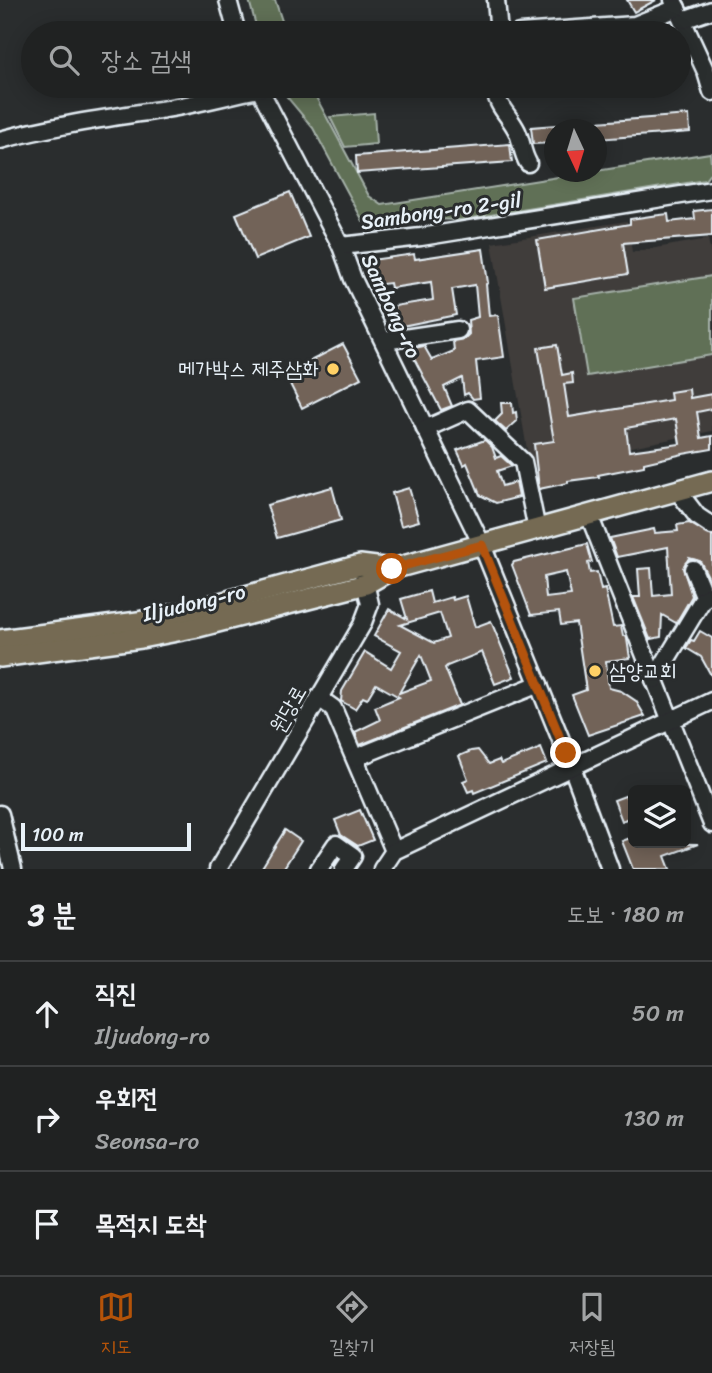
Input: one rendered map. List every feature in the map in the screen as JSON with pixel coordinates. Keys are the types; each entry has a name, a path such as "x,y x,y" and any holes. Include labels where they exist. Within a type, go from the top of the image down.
{"main road":[{"name":"Iljudong-ro","path":"0,640 138,622 392,569 712,481"},
{"name":"Iljudong-ro","path":"0,657 187,629 363,575"}],"street":[{"path":"228,0 234,21"},
{"path":"496,0 498,21"},
{"path":"646,21 678,9 712,10"},
{"path":"691,38 712,92"},
{"path":"0,140 54,126 155,111 211,98"},
{"name":"Sambong-ro","path":"264,98 341,246 353,279 482,545 572,767 610,869"},
{"path":"495,98 519,134 523,154 528,163"},
{"name":"Sambong-ro 2-gil","path":"341,246 421,237 712,190"},
{"path":"384,341 458,330"},
{"path":"425,429 468,410 523,461 537,530"},
{"path":"677,490 697,516 712,526"},
{"path":"589,515 712,823"},
{"path":"654,680 709,596 693,569"},
{"name":"원당로","path":"226,866 366,615 370,604 363,575"},
{"path":"355,758 539,684"},
{"path":"319,698 333,708 394,852"},
{"path":"382,869 394,852 712,701"},
{"path":"0,814 13,869"},
{"path":"319,869 336,844 353,856 344,869"}],"shaded area":[{"path":"627,221 632,252 708,239 712,259 712,431 530,467 492,243"}],"green space":[{"path":"249,0 275,0 282,21 255,21"},
{"path":"288,98 316,98 369,196 382,205 544,179 544,182 607,182 607,169 710,153 712,171 705,180 460,220 434,219 378,227 363,221 313,128"},
{"path":"374,113 376,144 345,147 330,117"},
{"path":"712,276 712,355 587,376 574,298"}],"building":[{"path":"627,0 656,0 634,12"},
{"path":"689,115 690,132 607,138 607,121"},
{"path":"544,126 544,144 533,144 531,127"},
{"path":"510,144 512,162 357,173 356,156"},
{"path":"290,192 309,237 255,259 236,214"},
{"path":"712,209 712,236 623,243 628,274 545,288 537,240 630,224 630,219 651,216 668,214 669,222 695,219 694,211"},
{"path":"483,249 489,316 498,315 504,357 476,361 480,398 473,399 468,393 464,395 462,378 444,387 452,406 441,410 409,349 424,346 432,360 454,351 453,341 464,339 469,334 468,320 478,317 475,285 452,289 456,315 397,327 394,306 433,300 431,282 391,288 390,283 374,285 371,260 414,254 415,259"},
{"path":"343,344 361,378 302,408 285,374"},
{"path":"557,345 562,375 572,373 573,383 564,384 569,417 671,400 670,392 689,389 690,398 712,394 712,409 697,412 701,438 712,436 712,449 539,489 534,444 554,441 538,348","holes":["676,419 680,444 629,451 626,428"]},
{"path":"501,403 512,403 513,413 516,412 517,421 506,431 495,421 502,414"},
{"path":"485,440 492,447 496,458 501,456 512,466 497,471 502,486 516,482 519,497 496,503 480,495 467,463 464,465 457,450"},
{"path":"332,487 341,520 277,538 267,505"},
{"path":"409,488 419,521 401,526 392,493"},
{"path":"689,523 712,536 712,584 700,561 689,558 683,568 692,596 676,623 662,615 661,637 650,639 633,597 640,597 638,569 651,568 653,596 671,594 668,547 617,557 610,538 654,529 655,533 678,531 677,525"},
{"path":"587,544 592,562 588,563 590,573 597,572 601,590 605,589 613,627 621,626 623,636 627,639 630,658 606,661 609,688 621,691 636,701 645,716 588,735 572,695 586,690 576,623 561,625 559,612 531,615 512,565 514,562","holes":["566,572 571,595 546,598 544,577"]},
{"path":"429,591 432,603 466,596 475,627 491,621 514,677 495,684 482,652 447,666 445,668 460,705 360,745 355,732 380,720 375,707 399,697 376,684 367,699 363,697 355,709 341,701 342,691 365,652 391,668 401,651 374,636 389,609 407,619 401,599","holes":["440,613 448,638 434,643 400,625","421,655 431,681 399,693"]},
{"path":"700,631 712,638 712,677 701,657 686,648"},
{"path":"541,748 547,763 474,793 473,790 468,792 463,781 468,779 459,756 478,750 489,764 499,760 501,764"},
{"path":"628,795 628,818 622,821 614,800"},
{"path":"360,810 373,840 358,846 341,835 335,820"},
{"path":"285,830 301,841 283,869 261,869"},
{"path":"628,839 628,848 687,848 665,856 670,869 633,869 622,841"}],"place":[{"name":"메가박스 제주삼화","path":"333,369"},
{"name":"삼양교회","path":"595,671"}],"route":[{"path":"392,569 482,545 566,753"}]}
